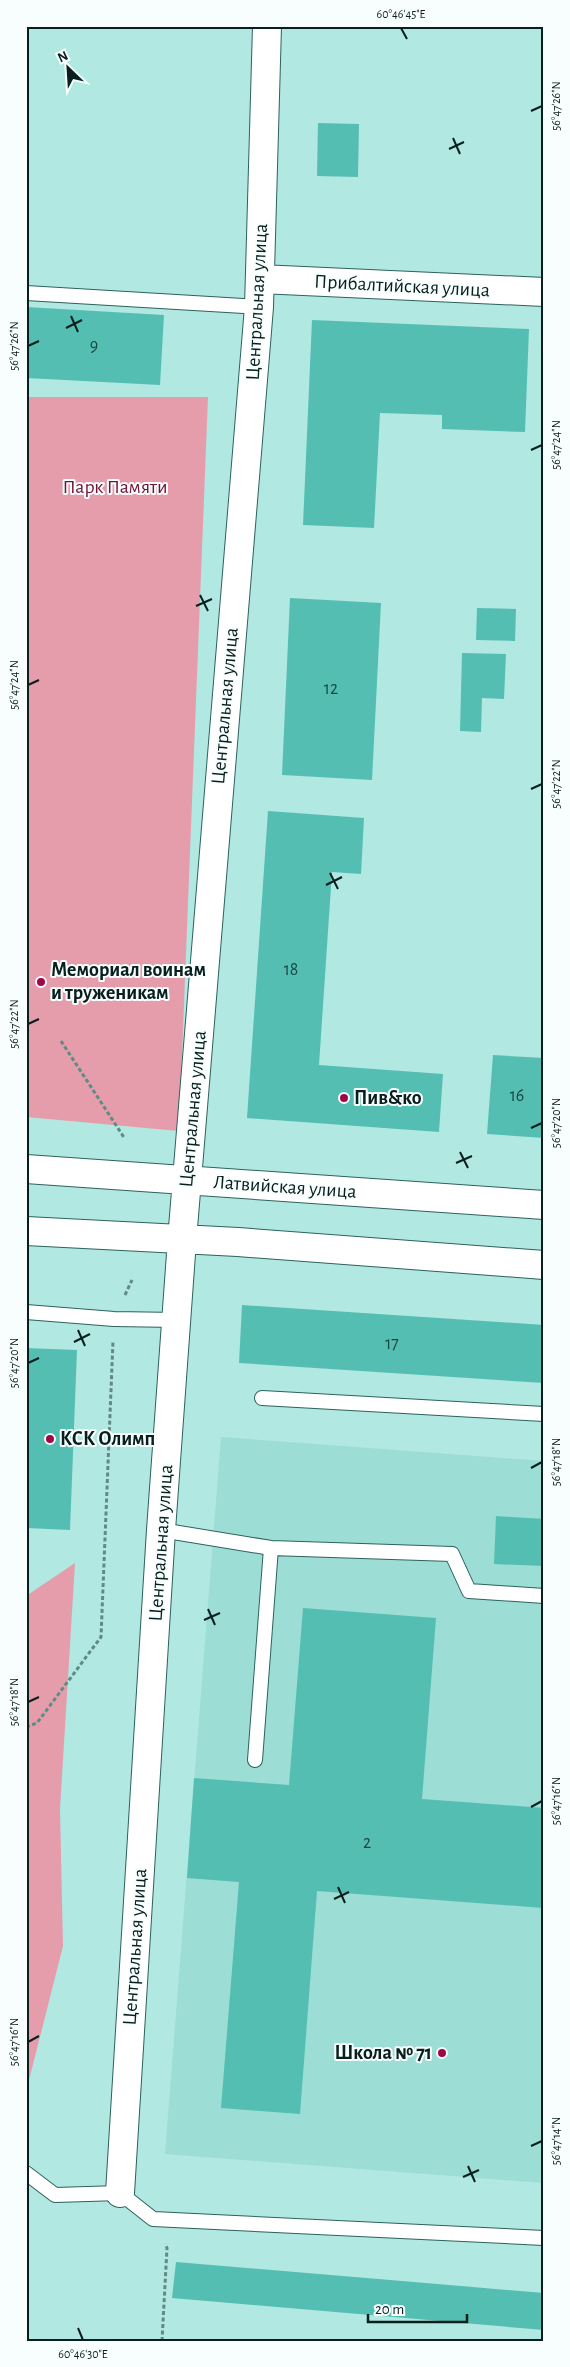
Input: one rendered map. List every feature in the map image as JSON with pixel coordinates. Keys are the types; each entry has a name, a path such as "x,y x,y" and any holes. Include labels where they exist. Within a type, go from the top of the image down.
{"street":[{"name":"Центральная улица","path":"120,2193 161,1530 176,1320 259,307 267,26"},
{"name":"Прибалтийская улица","path":"260,279 544,292"},
{"name":"Латвийская улица","path":"26,1169 544,1204"},
{"path":"26,1230 544,1265"}],"lane":[{"path":"26,293 259,307"},
{"path":"26,1312 114,1319 176,1320"},
{"path":"262,1398 544,1414"},
{"path":"161,1530 272,1548 452,1554 469,1591 544,1596"},
{"path":"255,1760 272,1548"},
{"path":"26,2173 55,2195 120,2193 153,2219 544,2238"}],"path":[{"path":"61,1041 125,1139"},
{"path":"26,1727 37,1723 101,1637 114,1319 132,1280"},
{"path":"153,2219 167,2248 162,2341"}],"shaded area":[{"path":"221,1437 544,1461 544,2183 165,2154"}],"green space":[{"name":"Парк Памяти","path":"26,397 208,397 179,1131 26,1117"},
{"path":"75,1563 60,1809 63,1946 26,2092 26,1596"}],"building":[{"path":"318,123 359,124 358,177 317,176"},
{"path":"26,307 164,315 160,385 26,378"},
{"path":"312,320 529,329 525,432 442,429 442,415 380,413 374,528 303,525"},
{"path":"290,598 381,603 372,780 282,775"},
{"path":"477,608 516,609 515,641 476,640"},
{"path":"462,653 506,654 504,699 482,698 481,732 460,731"},
{"path":"268,811 364,818 361,874 332,872 319,1065 443,1074 439,1132 247,1118"},
{"path":"493,1055 544,1058 544,1138 487,1134"},
{"path":"242,1305 544,1325 544,1383 239,1363"},
{"name":"КСК Олимп","path":"26,1348 77,1350 70,1530 26,1528"},
{"path":"496,1516 544,1519 544,1566 494,1564"},
{"path":"303,1608 436,1618 422,1799 544,1808 543,1908 317,1891 300,2114 221,2108 239,1882 187,1878 194,1778 289,1785"},
{"path":"176,2262 544,2293 544,2330 172,2298"}],"place":[{"name":"Мемориал воинам и труженикам","path":"41,982"},
{"name":"Пив&ко","path":"344,1098"},
{"name":"КСК Олимп","path":"50,1439"},
{"name":"Школа № 71","path":"442,2053"}]}
